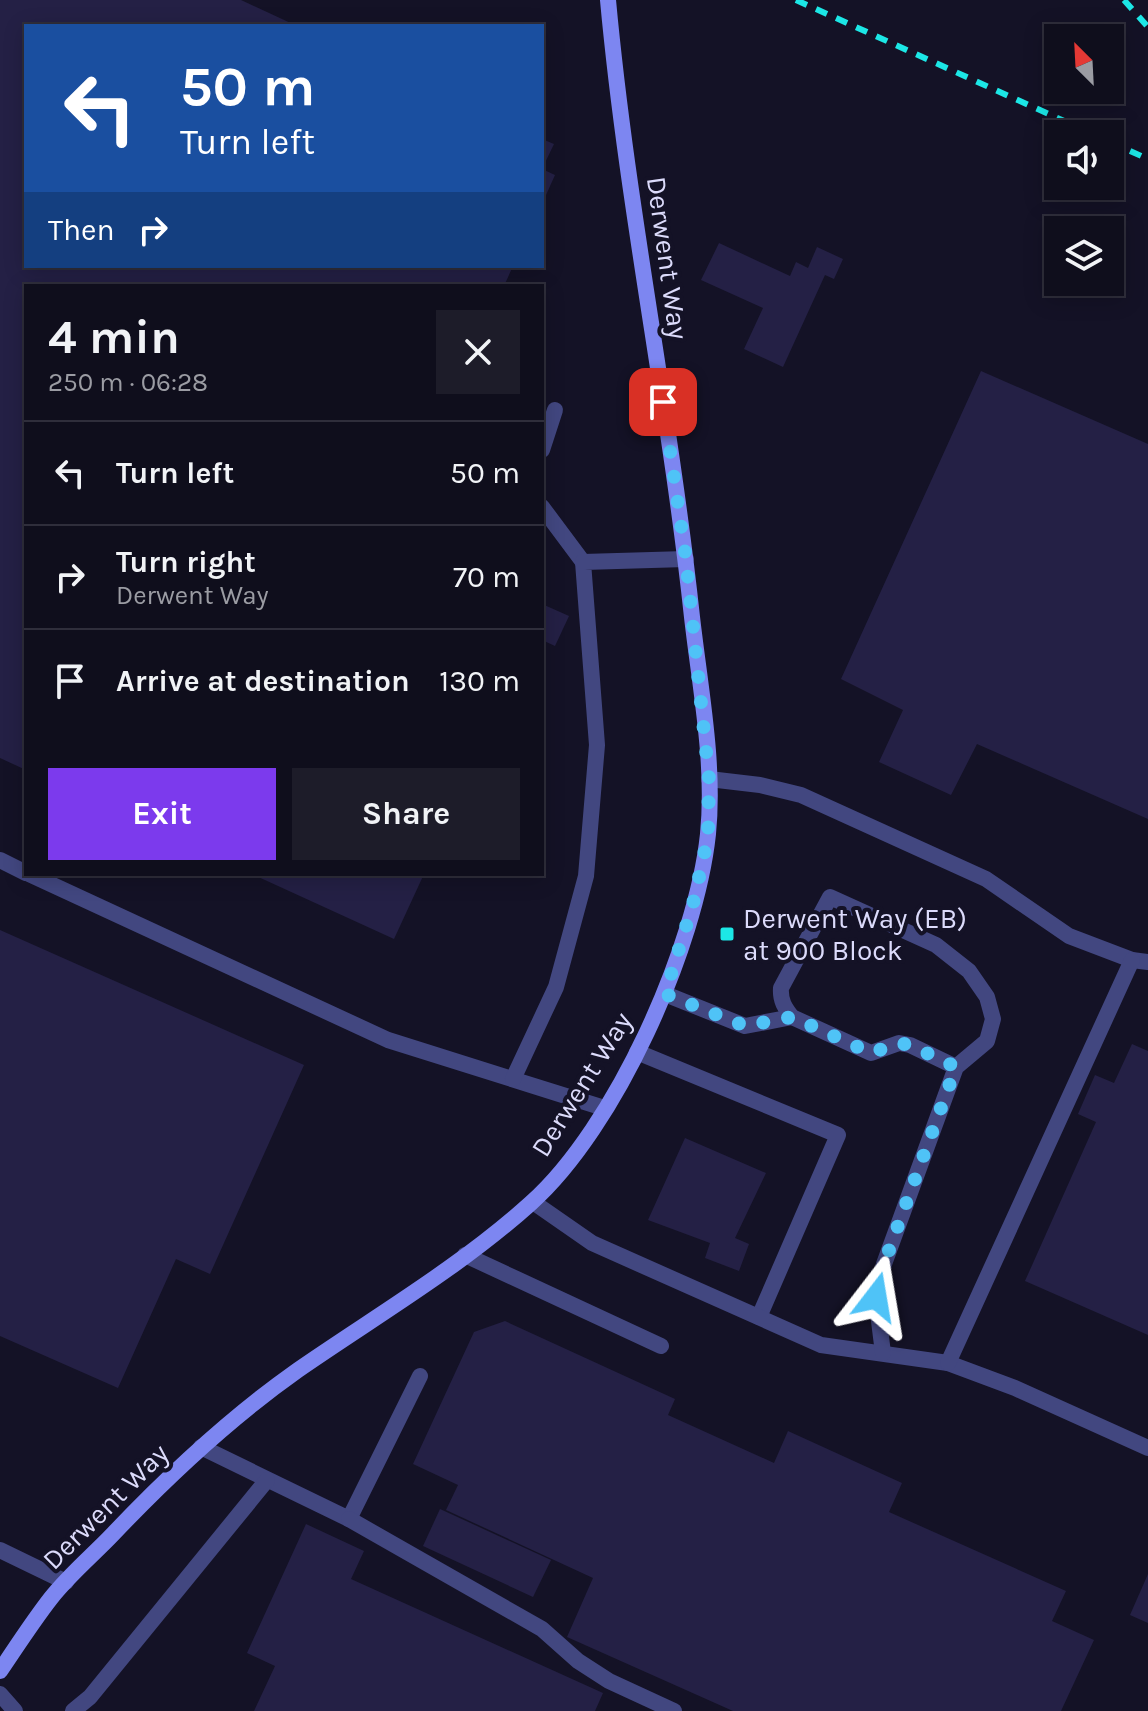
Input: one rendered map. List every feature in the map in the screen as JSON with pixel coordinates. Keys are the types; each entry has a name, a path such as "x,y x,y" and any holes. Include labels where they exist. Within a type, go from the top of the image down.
{"street":[{"name":"Derwent Way","path":"0,1671 66,1582 201,1447 293,1373 465,1255 533,1202 569,1161 604,1108 637,1052 665,994 693,904 708,837 709,779 686,559 608,0"}],"lane":[{"path":"544,444 555,410"},
{"path":"513,1079 556,987 586,876 597,745 583,562 544,510"},
{"path":"583,562 686,559"},
{"path":"709,779 760,785 801,795 986,879 1069,936 1140,961 948,1363"},
{"path":"0,860 24,872"},
{"path":"33,876 388,1040 604,1108"},
{"path":"883,1353 876,1297 884,1264 956,1067 987,1041 993,1019 987,997 969,971 936,945 830,897 781,988 780,999 792,1017 871,1053 899,1043 910,1045 956,1067"},
{"path":"665,994 745,1026 792,1017"},
{"path":"637,1052 838,1135 759,1317"},
{"path":"533,1202 592,1243 821,1345 948,1363 1015,1388 1148,1448"},
{"path":"465,1255 661,1346"},
{"path":"349,1519 420,1376"},
{"path":"201,1447 349,1519 542,1629 578,1661 609,1681 674,1711"},
{"path":"73,1711 90,1697 267,1480"},
{"path":"0,1550 66,1582"},
{"path":"0,1694 15,1711"}],"building":[{"path":"0,0 241,0 293,24 24,24 24,268 512,268 505,284 24,284 24,769 0,758"},
{"path":"544,140 554,144 544,165"},
{"path":"544,170 555,175 544,200"},
{"path":"719,243 790,276 796,262 808,268 817,247 843,259 834,279 825,275 783,367 744,349 763,308 701,280"},
{"path":"981,371 1148,444 1148,819 977,744 951,795 879,762 903,710 841,679"},
{"path":"544,605 569,616 555,646 544,641"},
{"path":"256,876 423,876 394,939"},
{"path":"0,930 304,1065 210,1274 176,1259 118,1388 0,1336"},
{"path":"1132,1044 1148,1051 1148,1335 1025,1281 1096,1122 1078,1114 1095,1075 1114,1083"},
{"path":"685,1138 766,1173 735,1238 749,1244 739,1271 705,1258 710,1243 648,1220"},
{"path":"505,1321 675,1399 668,1415 774,1463 788,1431 902,1483 889,1512 1066,1591 1052,1621 1094,1640 1061,1711 733,1711 567,1637 593,1578 446,1510 458,1485 413,1464 474,1332"},
{"path":"440,1509 551,1560 533,1597 423,1546"},
{"path":"306,1524 364,1551 351,1579 603,1693 595,1711 254,1711 275,1666 247,1653"},
{"path":"1148,1574 1148,1623 1130,1615"}],"railway":[{"path":"796,0 1062,120"},
{"path":"1124,0 1148,27"},
{"path":"1124,148 1148,159"}],"place":[{"name":"Derwent Way (EB) at 900 Block","path":"727,934"}],"route":[{"path":"663,402 686,559 709,779 708,837 693,904 665,994 745,1026 792,1017 871,1053 887,1050 899,1043 910,1045 956,1067 884,1264 876,1297"}]}
